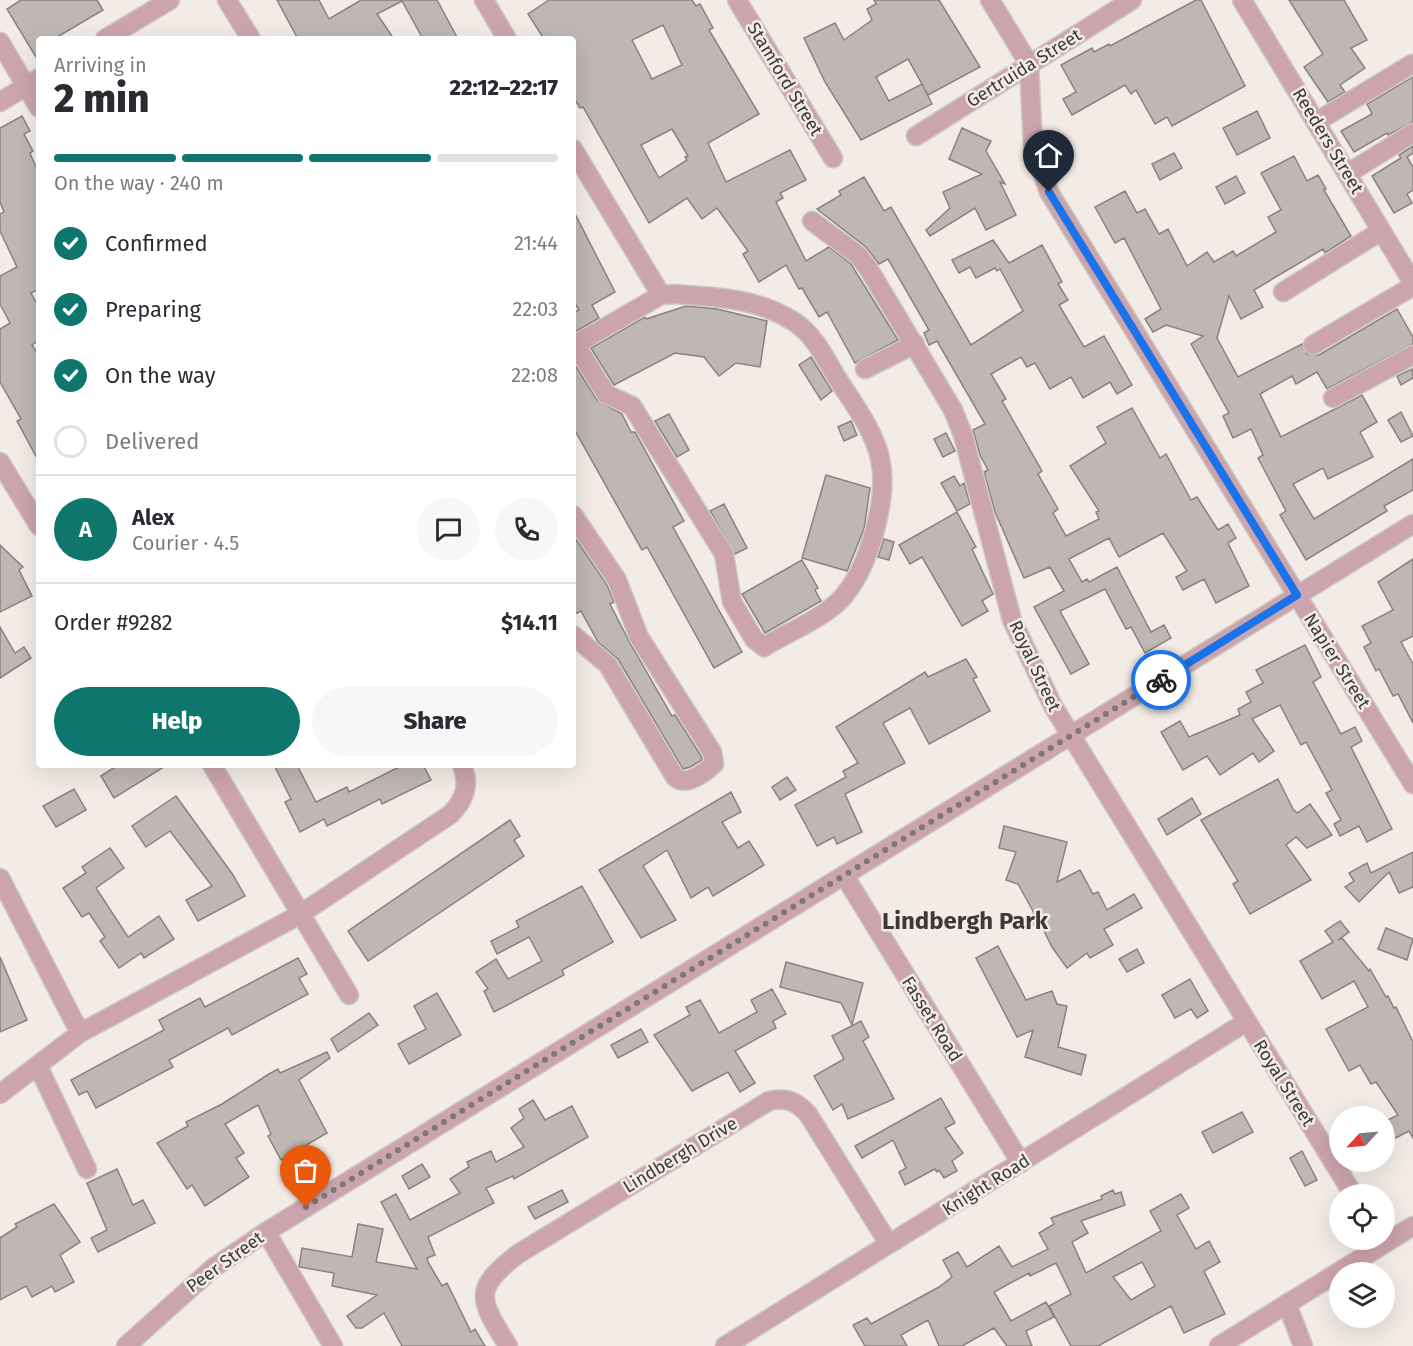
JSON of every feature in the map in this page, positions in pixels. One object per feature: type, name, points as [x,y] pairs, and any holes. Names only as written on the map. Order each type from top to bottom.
[{"type":"street","points":[[110,36],[170,0]]},
{"type":"street","points":[[227,0],[249,36]]},
{"type":"street","points":[[484,0],[505,36]]},
{"type":"street","name":"Stamford Street","points":[[737,0],[833,158]]},
{"type":"street","name":"Napier Street","points":[[990,0],[1029,64],[1033,147],[1049,192],[1413,784]]},
{"type":"street","name":"Gertruida Street","points":[[916,136],[1132,0]]},
{"type":"street","name":"Reeders Street","points":[[1242,0],[1413,284]]},
{"type":"street","points":[[0,42],[33,82],[0,102]]},
{"type":"street","points":[[1316,122],[1412,64]]},
{"type":"street","points":[[1347,174],[1413,133]]},
{"type":"street","points":[[576,154],[661,295]]},
{"type":"street","name":"Royal Street","points":[[812,221],[859,256],[868,268],[953,410],[963,435],[1012,620],[1070,737],[1347,1184]]},
{"type":"street","points":[[1283,292],[1381,231]]},
{"type":"street","points":[[1313,345],[1413,284]]},
{"type":"street","points":[[661,295],[744,300],[772,309],[795,322],[809,333],[836,376],[868,429],[879,456],[883,476],[876,521],[869,548],[857,578],[834,605],[764,647],[754,639],[732,602],[724,554],[645,426],[629,402],[606,394],[577,347],[578,343],[661,295]]},
{"type":"street","points":[[865,369],[915,344]]},
{"type":"street","points":[[1333,398],[1413,355]]},
{"type":"street","points":[[0,462],[36,521]]},
{"type":"street","points":[[576,519],[617,580],[639,637],[712,752],[714,764],[688,781],[679,781],[671,773],[608,665],[576,638]]},
{"type":"street","name":"Peer Street","points":[[126,1346],[213,1268],[266,1232],[1413,524]]},
{"type":"street","points":[[214,768],[348,994]]},
{"type":"street","points":[[0,1094],[80,1033],[299,915],[451,814],[459,805],[467,786],[463,768]]},
{"type":"street","name":"Fasset Road","points":[[844,875],[1021,1163]]},
{"type":"street","points":[[0,878],[80,1033]]},
{"type":"street","name":"Knight Road","points":[[725,1346],[1246,1022]]},
{"type":"street","points":[[38,1066],[87,1169]]},
{"type":"street","name":"Lindbergh Drive","points":[[508,1346],[488,1313],[484,1297],[486,1283],[495,1271],[518,1254],[769,1101],[789,1100],[799,1104],[808,1114],[889,1245]]},
{"type":"street","points":[[1395,1235],[1413,1226]]},
{"type":"street","points":[[266,1232],[333,1346]]},
{"type":"street","points":[[1219,1346],[1370,1250]]},
{"type":"street","points":[[1287,1304],[1303,1346]]},
{"type":"building","points":[[21,0],[97,0],[103,10],[59,36],[36,36],[36,57],[7,9]]},
{"type":"building","points":[[277,0],[319,0],[329,19],[361,0],[437,0],[456,36],[421,36],[402,1],[377,14],[392,36],[296,36]]},
{"type":"building","points":[[549,0],[692,0],[696,6],[700,4],[713,28],[709,30],[759,114],[708,143],[726,182],[790,150],[806,180],[780,193],[783,198],[776,202],[806,261],[829,247],[851,264],[898,340],[855,363],[827,312],[819,317],[802,288],[799,289],[786,265],[759,282],[743,254],[748,251],[717,208],[702,219],[687,198],[649,223],[583,107],[580,108],[576,101],[576,36],[542,36],[528,14]],"holes":[[[663,25],[682,65],[652,79],[632,40]],[[672,129],[688,156],[685,157],[687,160],[659,178],[641,145]]]},
{"type":"building","points":[[874,0],[939,0],[980,67],[928,95],[923,86],[932,104],[861,140],[825,82],[804,38],[835,23],[844,40],[872,20],[867,9],[876,4]],"holes":[[[908,59],[922,84],[889,101],[876,77]]]},
{"type":"building","points":[[1196,0],[1201,0],[1245,86],[1172,126],[1167,117],[1155,124],[1136,90],[1131,94],[1125,85],[1072,115],[1063,99],[1076,92],[1061,65],[1092,48],[1094,52],[1109,44],[1110,46]]},
{"type":"building","points":[[1289,0],[1344,0],[1367,40],[1351,48],[1365,68],[1340,85],[1345,92],[1328,102],[1304,67],[1323,54]]},
{"type":"building","points":[[1413,77],[1413,122],[1388,135],[1387,133],[1354,152],[1341,131],[1372,114],[1367,104]]},
{"type":"building","points":[[1257,111],[1270,138],[1237,155],[1223,128]]},
{"type":"building","points":[[22,116],[30,131],[24,134],[33,151],[30,153],[36,167],[36,290],[31,293],[36,302],[36,342],[32,345],[36,351],[36,456],[17,421],[21,419],[0,382],[0,329],[10,323],[0,304],[0,276],[17,267],[0,231],[0,214],[4,212],[0,202],[0,128]]},
{"type":"building","points":[[962,128],[991,141],[986,151],[1005,184],[1000,182],[1016,215],[986,230],[975,208],[930,236],[926,230],[950,208],[943,192],[982,174],[949,159]]},
{"type":"building","points":[[1413,146],[1413,153],[1407,157],[1413,167],[1413,190],[1407,194],[1412,203],[1394,213],[1372,176],[1401,158],[1399,155]]},
{"type":"building","points":[[1174,153],[1182,168],[1160,180],[1152,164]]},
{"type":"building","points":[[1294,156],[1307,181],[1318,175],[1326,189],[1324,190],[1351,236],[1325,253],[1323,249],[1254,290],[1263,307],[1241,319],[1229,296],[1217,338],[1238,377],[1302,344],[1307,354],[1319,355],[1397,309],[1413,337],[1413,344],[1327,389],[1317,372],[1296,384],[1292,376],[1260,394],[1281,437],[1362,395],[1377,422],[1360,432],[1373,457],[1328,479],[1323,468],[1293,484],[1314,519],[1413,459],[1413,490],[1384,506],[1387,511],[1306,560],[1280,515],[1286,511],[1258,458],[1263,455],[1251,429],[1233,438],[1223,416],[1229,413],[1191,344],[1203,336],[1166,325],[1153,332],[1145,319],[1161,309],[1124,238],[1115,243],[1095,207],[1125,191],[1137,213],[1145,209],[1159,234],[1168,229],[1187,266],[1207,252],[1214,262],[1233,251],[1236,256],[1276,232],[1268,217],[1281,210],[1261,173]]},
{"type":"building","points":[[1236,176],[1245,193],[1225,204],[1216,187]]},
{"type":"building","points":[[864,177],[884,211],[891,207],[971,345],[1023,311],[1000,269],[997,271],[995,268],[976,278],[970,267],[959,273],[952,260],[993,240],[1009,263],[1042,245],[1062,282],[1058,284],[1068,300],[1059,305],[1084,347],[1104,336],[1132,385],[1117,394],[1110,382],[1083,398],[1071,377],[1050,389],[1035,363],[1027,367],[1021,357],[991,374],[1006,399],[1002,401],[1042,471],[1038,474],[1058,509],[1053,513],[1066,536],[1099,519],[1096,512],[1099,511],[1070,466],[1106,443],[1097,427],[1132,408],[1160,458],[1166,454],[1191,500],[1197,497],[1218,530],[1228,524],[1236,538],[1228,543],[1249,586],[1216,603],[1204,579],[1183,590],[1176,577],[1187,571],[1163,533],[1119,557],[1109,538],[1069,559],[1082,582],[1087,579],[1089,582],[1117,567],[1151,632],[1164,625],[1171,638],[1145,653],[1131,627],[1126,629],[1105,589],[1060,611],[1089,664],[1071,674],[1034,607],[1064,591],[1050,567],[1024,578],[995,512],[984,472],[988,470],[980,455],[973,430],[985,424],[937,341],[929,345],[924,333],[929,330],[888,259],[879,264],[866,247],[817,209],[841,195],[839,191]]},
{"type":"building","points":[[576,216],[615,292],[592,305],[599,318],[576,331],[576,312],[579,310],[576,305]]},
{"type":"building","points":[[686,306],[717,309],[767,321],[760,367],[736,363],[719,376],[704,357],[675,353],[614,385],[591,348],[645,317],[646,319]]},
{"type":"building","points":[[811,357],[832,391],[821,400],[799,365]]},
{"type":"building","points":[[576,367],[597,400],[622,414],[631,432],[635,432],[684,521],[673,527],[742,652],[714,668],[647,547],[642,550],[576,432]]},
{"type":"building","points":[[1412,369],[1413,378],[1401,385],[1397,376]]},
{"type":"building","points":[[1401,412],[1413,436],[1401,442],[1388,420]]},
{"type":"building","points":[[669,414],[689,450],[677,457],[655,421]]},
{"type":"building","points":[[851,421],[857,435],[844,441],[838,427]]},
{"type":"building","points":[[946,433],[955,451],[943,457],[934,439]]},
{"type":"building","points":[[826,475],[870,488],[864,529],[847,571],[802,558]]},
{"type":"building","points":[[954,476],[960,486],[964,483],[970,504],[957,511],[941,483]]},
{"type":"building","points":[[724,504],[747,548],[735,554],[710,511]]},
{"type":"building","points":[[957,512],[976,547],[972,549],[993,594],[982,601],[988,611],[962,626],[922,557],[910,564],[899,545]]},
{"type":"building","points":[[576,539],[607,585],[614,602],[610,604],[630,643],[672,716],[675,715],[702,760],[683,769],[618,659],[598,642],[581,611],[576,614]]},
{"type":"building","points":[[884,539],[894,542],[889,560],[878,557]]},
{"type":"building","points":[[0,545],[23,567],[19,570],[32,596],[0,612]]},
{"type":"building","points":[[1413,559],[1413,636],[1401,642],[1413,664],[1413,723],[1398,694],[1393,696],[1379,669],[1376,671],[1364,647],[1371,643],[1362,626],[1393,610],[1378,582]]},
{"type":"building","points":[[802,560],[818,588],[815,590],[821,601],[765,633],[742,594]]},
{"type":"building","points":[[0,627],[15,653],[24,647],[31,658],[0,678]]},
{"type":"building","points":[[1305,645],[1321,677],[1313,682],[1341,734],[1355,727],[1362,741],[1351,747],[1392,829],[1367,842],[1359,826],[1340,836],[1334,824],[1341,820],[1326,793],[1332,790],[1306,742],[1301,745],[1280,705],[1252,719],[1274,751],[1259,762],[1253,753],[1220,775],[1207,756],[1183,770],[1161,732],[1180,721],[1189,737],[1240,715],[1238,709],[1251,702],[1246,692],[1263,683],[1256,670]]},
{"type":"building","points":[[966,659],[977,677],[973,679],[990,711],[929,744],[910,708],[883,723],[905,763],[845,794],[862,832],[837,844],[834,837],[817,846],[795,805],[846,777],[843,771],[858,763],[836,727],[925,672],[928,677]]},
{"type":"building","points":[[113,768],[162,768],[114,798],[101,776]]},
{"type":"building","points":[[276,768],[299,768],[316,802],[347,787],[349,792],[397,768],[425,768],[431,780],[382,804],[380,799],[327,826],[324,819],[300,832],[285,802],[291,799]]},
{"type":"building","points":[[787,777],[796,790],[780,800],[772,787]]},
{"type":"building","points":[[1278,779],[1293,809],[1297,813],[1310,804],[1332,835],[1307,848],[1296,837],[1286,845],[1311,880],[1250,914],[1233,884],[1238,881],[1201,820]]},
{"type":"building","points":[[74,789],[86,810],[56,827],[43,806]]},
{"type":"building","points":[[731,792],[741,812],[722,822],[738,848],[749,841],[764,865],[713,896],[708,887],[691,898],[667,850],[643,866],[676,920],[641,938],[599,870]]},
{"type":"building","points":[[176,796],[233,875],[245,896],[198,921],[186,900],[212,886],[170,831],[146,847],[132,826]]},
{"type":"building","points":[[1192,798],[1201,814],[1167,835],[1158,819]]},
{"type":"building","points":[[510,820],[520,836],[514,840],[524,856],[368,961],[348,931]]},
{"type":"building","points":[[1004,826],[1067,842],[1057,882],[1080,870],[1093,894],[1098,892],[1107,910],[1134,894],[1142,908],[1104,929],[1113,945],[1090,958],[1087,953],[1067,968],[1052,947],[1041,925],[1036,927],[1028,917],[1034,913],[1018,884],[1006,880],[1016,852],[999,848]]},
{"type":"building","points":[[110,848],[124,868],[96,888],[128,937],[159,916],[174,939],[144,958],[141,953],[119,968],[100,941],[105,937],[89,913],[82,917],[63,888],[86,873],[82,867]]},
{"type":"building","points":[[1413,852],[1413,887],[1399,893],[1389,872],[1359,902],[1345,887],[1354,881],[1349,873],[1367,863],[1371,873]]},
{"type":"building","points":[[582,886],[613,942],[562,970],[564,975],[494,1012],[484,991],[488,989],[476,972],[496,959],[508,979],[542,961],[529,937],[497,954],[491,941],[519,927],[516,921]]},
{"type":"building","points":[[1340,921],[1349,932],[1338,940],[1342,938],[1369,971],[1370,969],[1386,997],[1388,996],[1394,1008],[1396,1007],[1413,1042],[1413,1138],[1409,1131],[1395,1138],[1395,1116],[1398,1115],[1395,1106],[1392,1106],[1376,1082],[1371,1084],[1360,1065],[1349,1071],[1326,1029],[1368,1007],[1354,981],[1322,999],[1300,961],[1333,942],[1325,931]]},
{"type":"building","points":[[1386,928],[1413,939],[1407,960],[1378,949]]},
{"type":"building","points":[[998,946],[1026,1000],[1052,991],[1057,1004],[1067,1006],[1058,1047],[1086,1055],[1081,1075],[1025,1057],[1033,1030],[1017,1037],[976,958]]},
{"type":"building","points":[[1137,949],[1144,963],[1127,972],[1119,959]]},
{"type":"building","points":[[0,957],[27,1020],[0,1032]]},
{"type":"building","points":[[298,958],[307,974],[299,978],[308,994],[232,1035],[228,1028],[169,1060],[173,1067],[96,1108],[87,1091],[79,1095],[71,1080],[164,1030],[159,1020],[200,998],[205,1007]]},
{"type":"building","points":[[786,962],[863,983],[852,1025],[841,1003],[780,987]]},
{"type":"building","points":[[1190,979],[1208,1011],[1197,1018],[1191,1009],[1175,1018],[1162,995]]},
{"type":"building","points":[[772,989],[786,1014],[773,1021],[776,1028],[735,1051],[755,1083],[740,1092],[728,1072],[692,1091],[654,1035],[690,1015],[686,1007],[700,1000],[719,1033],[757,1012],[751,1000]]},
{"type":"building","points":[[437,993],[461,1035],[409,1064],[398,1044],[426,1029],[414,1006]]},
{"type":"building","points":[[369,1013],[378,1025],[338,1052],[331,1039]]},
{"type":"building","points":[[861,1021],[869,1037],[863,1041],[894,1099],[848,1119],[842,1104],[833,1110],[814,1076],[844,1059],[832,1036]]},
{"type":"building","points":[[641,1029],[648,1042],[618,1058],[611,1045]]},
{"type":"building","points":[[327,1052],[330,1058],[299,1080],[327,1133],[281,1160],[268,1136],[271,1134],[258,1105],[225,1124],[244,1153],[236,1158],[249,1177],[205,1206],[192,1185],[187,1189],[157,1143],[188,1126],[186,1122],[222,1104],[278,1069],[280,1073]]},
{"type":"building","points":[[941,1098],[955,1123],[945,1128],[963,1153],[952,1161],[957,1171],[944,1178],[939,1170],[937,1172],[935,1169],[905,1185],[899,1172],[906,1168],[893,1140],[862,1158],[855,1146]]},
{"type":"building","points":[[533,1100],[545,1120],[572,1106],[588,1137],[514,1179],[513,1176],[486,1188],[494,1203],[428,1237],[435,1255],[427,1258],[428,1262],[442,1286],[447,1283],[471,1332],[475,1329],[485,1346],[402,1346],[384,1313],[362,1328],[356,1328],[347,1316],[377,1295],[332,1286],[334,1273],[299,1267],[302,1248],[352,1257],[358,1224],[383,1229],[376,1262],[417,1269],[381,1202],[396,1194],[410,1220],[460,1193],[450,1179],[469,1167],[467,1162],[491,1151],[496,1162],[524,1147],[511,1128],[524,1118],[519,1109]]},
{"type":"building","points":[[1242,1112],[1253,1132],[1213,1153],[1202,1132]]},
{"type":"building","points":[[1302,1151],[1317,1180],[1305,1186],[1290,1158]]},
{"type":"building","points":[[422,1164],[430,1177],[409,1189],[402,1176]]},
{"type":"building","points":[[117,1169],[133,1205],[143,1200],[155,1223],[98,1252],[91,1238],[107,1230],[87,1183]]},
{"type":"building","points":[[562,1190],[568,1202],[535,1219],[528,1207]]},
{"type":"building","points":[[1113,1190],[1115,1194],[1121,1192],[1125,1205],[1081,1221],[1088,1233],[1072,1242],[1086,1273],[1161,1231],[1150,1211],[1181,1194],[1189,1208],[1177,1215],[1196,1249],[1209,1241],[1220,1262],[1204,1271],[1225,1314],[1184,1333],[1171,1306],[1098,1346],[1071,1346],[1049,1306],[1071,1294],[1056,1263],[1030,1276],[1029,1273],[994,1292],[1011,1321],[1046,1302],[1054,1317],[1026,1331],[1032,1346],[1007,1346],[994,1328],[962,1346],[939,1346],[928,1320],[901,1335],[907,1346],[865,1346],[853,1325],[867,1318],[871,1324],[939,1287],[952,1277],[943,1260],[958,1252],[967,1267],[999,1246],[1012,1267],[1048,1249],[1039,1233],[1054,1224],[1051,1218],[1102,1199],[1101,1196]],"holes":[[[1142,1262],[1155,1286],[1131,1300],[1113,1277]]]},
{"type":"building","points":[[54,1204],[80,1242],[60,1255],[74,1282],[55,1292],[52,1286],[32,1297],[26,1286],[0,1300],[0,1238],[17,1227],[15,1224]]},
{"type":"way so far","points":[[306,1207],[1161,680]]},
{"type":"district","name":"Lindbergh Park","points":[[965,921]]},
{"type":"route","points":[[1049,192],[1297,595],[1161,680]]}]
